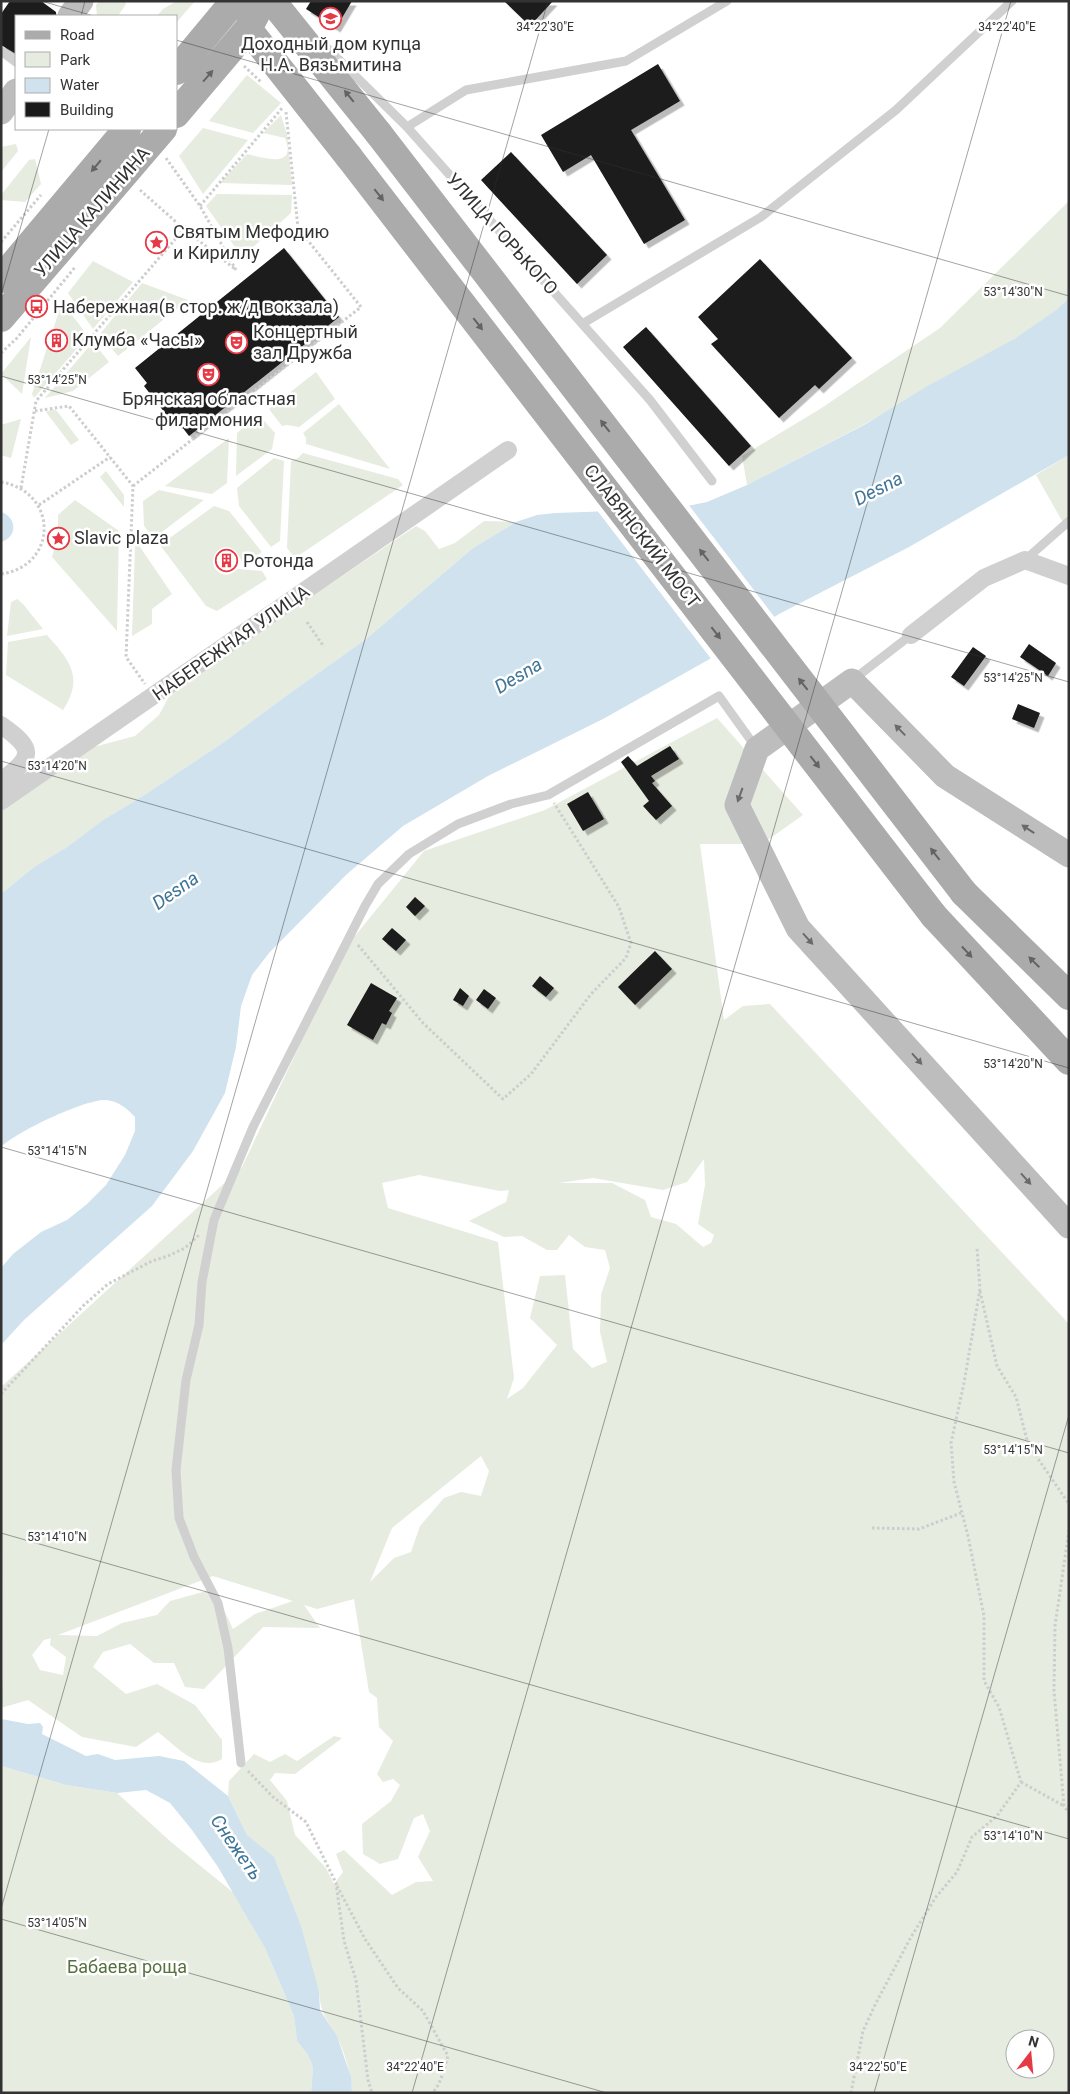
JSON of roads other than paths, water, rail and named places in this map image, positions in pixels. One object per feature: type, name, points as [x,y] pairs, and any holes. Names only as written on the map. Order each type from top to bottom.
[{"type":"main road","points":[[178,69],[226,11],[237,1]]},
{"type":"main road","points":[[178,112],[248,29],[257,12],[259,1]]},
{"type":"main road","name":"СЛАВЯНСКИЙ МОСТ","points":[[272,1],[379,134],[964,893],[1069,996]]},
{"type":"main road","name":"СЛАВЯНСКИЙ МОСТ","points":[[248,29],[349,157],[934,916],[1069,1061]]},
{"type":"main road","name":"УЛИЦА КАЛИНИНА","points":[[1,279],[127,130]]},
{"type":"main road","name":"УЛИЦА КАЛИНИНА","points":[[1,318],[162,130]]},
{"type":"street","points":[[71,15],[81,1]]},
{"type":"street","points":[[1,112],[15,92]]},
{"type":"street","name":"НАБЕРЕЖНАЯ УЛИЦА","points":[[1,801],[508,450]]},
{"type":"street","points":[[911,635],[984,578],[1025,560],[1069,576]]},
{"type":"street","points":[[1069,855],[945,776],[852,681],[757,749],[737,805],[798,928],[1069,1226]]},
{"type":"street","points":[[1,725],[17,736],[25,747],[26,757],[21,766],[1,781]]},
{"type":"lane","name":"УЛИЦА ГОРЬКОГО","points":[[276,1],[407,127],[650,400],[712,481]]},
{"type":"lane","points":[[407,127],[466,90],[626,61],[727,1]]},
{"type":"lane","points":[[582,324],[760,217],[896,110],[1012,1]]},
{"type":"lane","points":[[1,51],[15,61]]},
{"type":"lane","points":[[1025,560],[1069,521]]},
{"type":"lane","points":[[852,681],[911,635]]},
{"type":"lane","points":[[241,1764],[228,1648],[218,1603],[194,1557],[178,1518],[176,1470],[186,1380],[199,1325],[202,1282],[214,1220],[253,1127],[350,934],[378,884],[409,854],[458,824],[511,804],[548,795],[718,696],[757,749]]},
{"type":"water","name":"Desna","points":[[1069,298],[1069,455],[909,547],[779,614],[708,660],[603,719],[488,776],[403,826],[346,875],[269,953],[252,975],[241,1006],[236,1047],[225,1093],[193,1151],[152,1206],[24,1320],[1,1345],[1,1268],[13,1254],[41,1232],[67,1220],[106,1185],[125,1155],[135,1131],[135,1117],[126,1108],[115,1102],[106,1100],[96,1101],[68,1110],[35,1125],[1,1147],[1,894],[34,867],[224,742],[366,639],[473,548],[516,522],[537,515],[555,513],[673,509],[707,502],[747,485],[864,425],[926,387],[1014,339],[1056,310]]},
{"type":"water","points":[[1,512],[13,522],[13,532],[7,539],[1,542]]},
{"type":"water","name":"Снежеть","points":[[1,1719],[28,1724],[40,1723],[43,1727],[42,1734],[86,1756],[98,1754],[115,1760],[159,1756],[184,1761],[228,1796],[247,1835],[274,1857],[301,1926],[319,1991],[320,2010],[337,2036],[351,2077],[352,2093],[311,2093],[313,2067],[308,2055],[297,2041],[294,2016],[265,1948],[218,1867],[170,1803],[146,1790],[117,1793],[66,1785],[1,1766]]},
{"type":"place","name":"Доходный дом купца Н.А. Вязьмитина","points":[[331,19]]},
{"type":"place","name":"Святым Мефодию и Кириллу","points":[[157,242]]},
{"type":"place","name":"Набережная(в стор. ж/д вокзала)","points":[[37,307]]},
{"type":"place","name":"Клумба «Часы»","points":[[56,340]]},
{"type":"place","name":"Концертный зал Дружба","points":[[237,342]]},
{"type":"place","name":"Брянская областная филармония","points":[[209,374]]},
{"type":"place","name":"Slavic plaza","points":[[58,538]]},
{"type":"place","name":"Ротонда","points":[[227,561]]},
{"type":"park label","name":"Бабаева роща","points":[[127,1967]]}]
